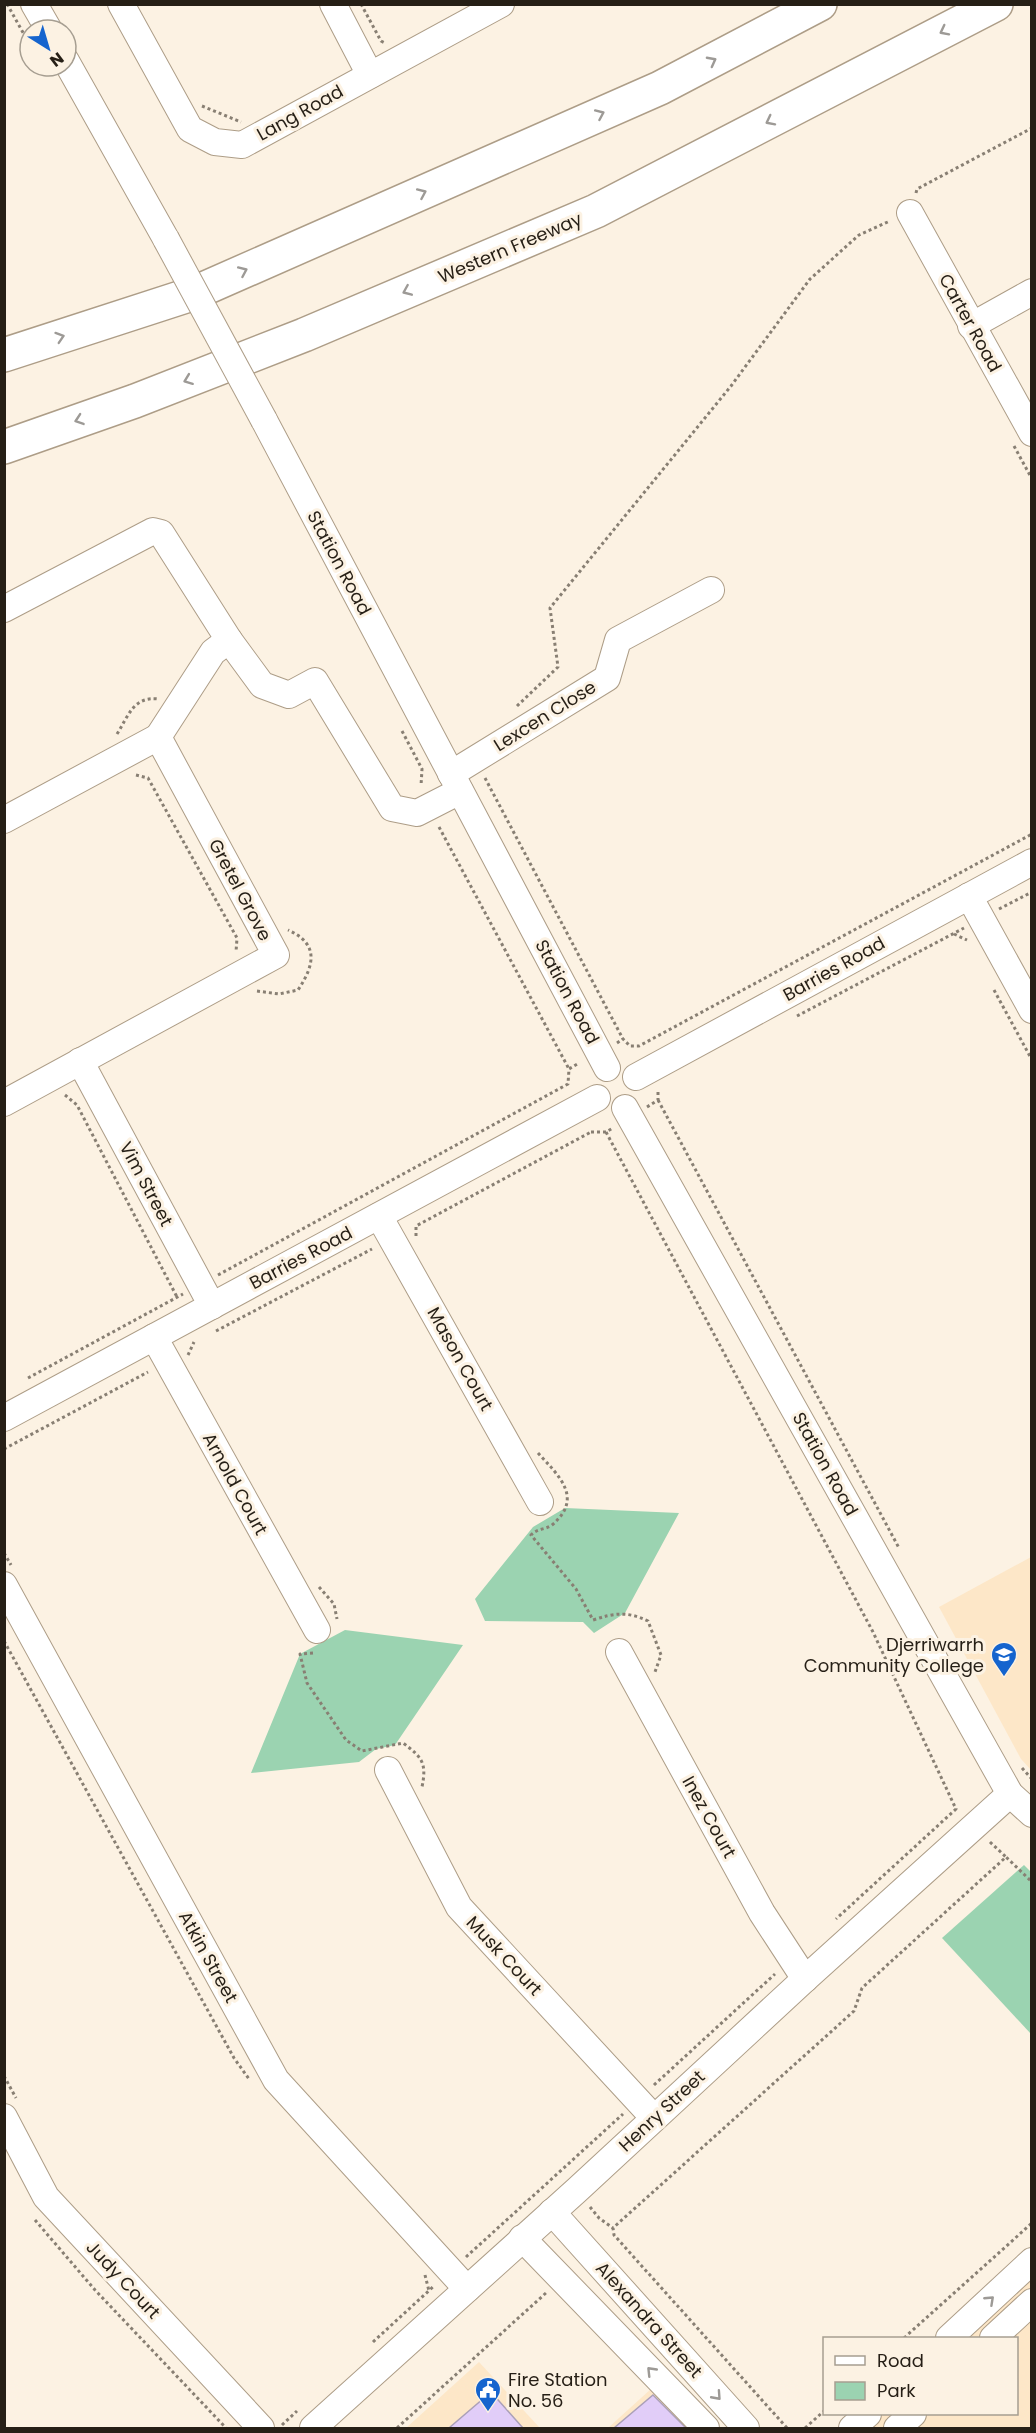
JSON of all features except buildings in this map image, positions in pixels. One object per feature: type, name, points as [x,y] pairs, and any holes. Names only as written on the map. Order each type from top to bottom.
[{"type":"highway","points":[[4,355],[192,294],[660,88],[820,4]]},
{"type":"highway","name":"Western Freeway","points":[[4,447],[135,401],[304,335],[596,211],[996,4]]},
{"type":"street","points":[[34,4],[42,18]]},
{"type":"street","name":"Lang Road","points":[[121,4],[190,129],[215,142],[242,145],[366,68],[501,4]]},
{"type":"street","points":[[333,4],[366,68]]},
{"type":"street","name":"Station Road","points":[[76,78],[166,238],[264,420],[603,1060]]},
{"type":"street","name":"Carter Road","points":[[910,213],[1032,433]]},
{"type":"street","points":[[971,326],[1032,292]]},
{"type":"street","points":[[4,609],[153,531],[161,533],[229,640],[262,685],[290,695],[315,681],[392,808],[417,813],[428,807]]},
{"type":"street","name":"Lexcen Close","points":[[428,807],[456,783],[608,678],[618,640],[711,590]]},
{"type":"street","points":[[4,820],[158,737],[213,652],[229,640]]},
{"type":"street","name":"Gretel Grove","points":[[4,1103],[276,955],[158,737]]},
{"type":"street","name":"Barries Road","points":[[636,1077],[1032,862]]},
{"type":"street","points":[[969,896],[1032,1010]]},
{"type":"street","points":[[603,1060],[624,1067],[636,1077],[638,1092],[626,1108],[611,1109],[597,1098],[595,1082],[603,1060]]},
{"type":"street","name":"Vim Street","points":[[80,1061],[206,1295]]},
{"type":"street","name":"Barries Road","points":[[4,1418],[154,1337],[206,1295],[379,1216],[597,1098]]},
{"type":"street","name":"Station Road","points":[[626,1108],[1010,1794],[1032,1816]]},
{"type":"street","name":"Mason Court","points":[[379,1216],[404,1238],[540,1502]]},
{"type":"street","name":"Arnold Court","points":[[154,1337],[177,1360],[323,1636]]},
{"type":"street","name":"Atkin Street","points":[[10,1580],[276,2080],[467,2289]]},
{"type":"street","name":"Inez Court","points":[[619,1652],[762,1913],[805,1978]]},
{"type":"street","name":"Musk Court","points":[[388,1770],[459,1906],[654,2118]]},
{"type":"street","name":"Henry Street","points":[[313,2428],[552,2212],[805,1978],[1010,1794]]},
{"type":"street","points":[[983,1817],[1009,1812],[1032,1816]]},
{"type":"street","name":"Judy Court","points":[[4,2117],[46,2197],[261,2428]]},
{"type":"street","name":"Alexandra Street","points":[[552,2212],[746,2428]]},
{"type":"street","name":"Alexandra Street","points":[[522,2238],[706,2428]]},
{"type":"street","points":[[949,2337],[1032,2261]]},
{"type":"street","points":[[994,2337],[1032,2302]]},
{"type":"street","points":[[852,2428],[867,2415]]},
{"type":"street","points":[[897,2428],[912,2415]]},
{"type":"path","points":[[7,4],[18,24]]},
{"type":"path","points":[[361,4],[381,41],[392,46],[366,68]]},
{"type":"path","points":[[199,105],[243,123]]},
{"type":"path","points":[[515,708],[558,667],[550,608],[731,386],[810,279],[859,235],[910,213],[917,189],[1032,128]]},
{"type":"path","points":[[114,738],[128,713],[143,700],[155,699],[167,703],[176,710]]},
{"type":"path","points":[[25,1380],[177,1297],[206,1295],[568,1084],[568,1069],[421,794],[422,769],[401,729]]},
{"type":"path","points":[[132,773],[148,778],[237,938],[235,958]]},
{"type":"path","points":[[568,1069],[603,1060],[623,1039],[630,1046],[639,1046],[1032,834]]},
{"type":"path","points":[[795,1018],[1032,892]]},
{"type":"path","points":[[250,991],[279,994],[298,990],[309,973],[312,959],[309,947],[300,936],[285,929]]},
{"type":"path","points":[[953,934],[966,937],[971,948]]},
{"type":"path","points":[[993,989],[1032,1060]]},
{"type":"path","points":[[658,1090],[668,1085]]},
{"type":"path","points":[[61,1093],[77,1105],[177,1297]]},
{"type":"path","points":[[658,1100],[902,1553]]},
{"type":"path","points":[[213,1332],[404,1238],[416,1227],[591,1132]]},
{"type":"path","points":[[404,1238],[416,1227]]},
{"type":"path","points":[[4,1449],[177,1360],[190,1349],[192,1343],[203,1337]]},
{"type":"path","points":[[177,1360],[190,1349]]},
{"type":"path","points":[[538,1453],[565,1485],[568,1500],[558,1519],[548,1527],[537,1529],[531,1535],[576,1589],[593,1620],[609,1615],[633,1613],[648,1621],[661,1655],[654,1675]]},
{"type":"path","points":[[4,1553],[10,1580]]},
{"type":"path","points":[[316,1583],[334,1604],[323,1636],[300,1654],[307,1683],[346,1740],[362,1751],[403,1743],[417,1753],[426,1770],[421,1791]]},
{"type":"path","points":[[1017,1762],[1032,1779]]},
{"type":"path","points":[[787,2428],[614,2235],[613,2228],[854,2011],[862,1988],[1006,1857],[1032,1882]]},
{"type":"path","points":[[649,2081],[656,2083]]},
{"type":"path","points":[[33,2216],[39,2226],[95,2290],[226,2428]]},
{"type":"path","points":[[905,2337],[1032,2223]]},
{"type":"path","points":[[461,2250],[469,2254]]},
{"type":"path","points":[[397,2428],[551,2288]]},
{"type":"path","points":[[805,2428],[823,2413]]},
{"type":"shaded area","name":"Djerriwarrh Community College","points":[[1031,1557],[1031,1770],[1021,1759],[939,1607]]},
{"type":"shaded area","points":[[1031,2276],[1031,2428],[867,2428],[882,2415],[1018,2415],[1018,2337],[965,2337]]},
{"type":"shaded area","points":[[479,2362],[540,2428],[406,2428]]},
{"type":"shaded area","points":[[651,2389],[688,2428],[608,2428]]},
{"type":"green space","points":[[565,1508],[679,1513],[625,1613],[594,1633],[583,1622],[485,1621],[475,1599],[533,1527]]},
{"type":"green space","points":[[345,1630],[463,1645],[395,1745],[376,1749],[359,1762],[251,1773],[300,1654]]},
{"type":"green space","points":[[1024,1865],[1032,1873],[1031,2034],[942,1938]]},
{"type":"place","name":"Djerriwarrh Community College","points":[[1004,1678]]},
{"type":"place","name":"Fire Station No. 56","points":[[488,2413]]}]
